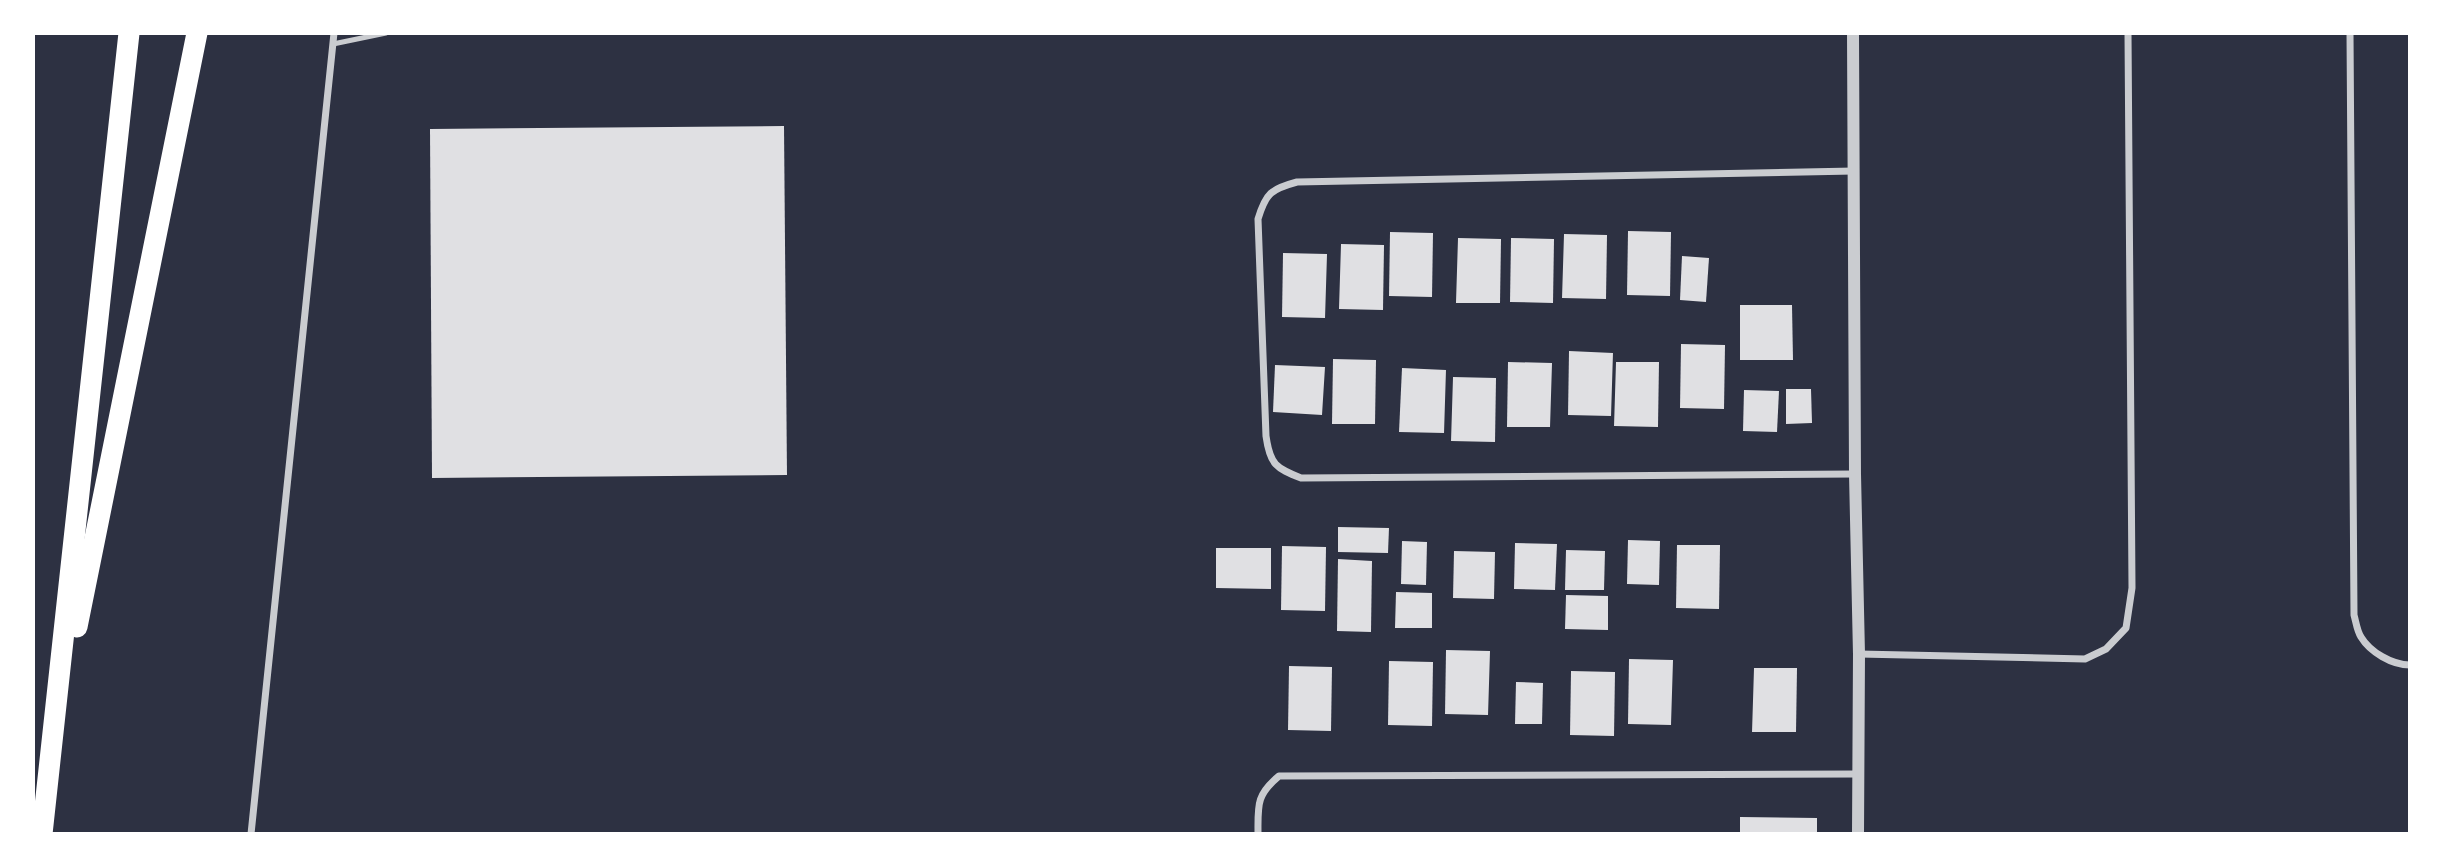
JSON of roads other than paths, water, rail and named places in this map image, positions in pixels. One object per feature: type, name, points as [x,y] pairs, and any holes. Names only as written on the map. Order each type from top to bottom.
[{"type":"highway","points":[[42,834],[130,33]]},
{"type":"highway","points":[[50,759],[197,33]]},
{"type":"street","points":[[251,834],[334,33]]},
{"type":"street","points":[[1853,33],[1855,474],[1859,654],[1858,834]]},
{"type":"street","points":[[1859,654],[2085,659],[2106,649],[2126,628],[2132,589],[2128,33]]},
{"type":"street","points":[[2350,33],[2354,615],[2361,636],[2376,654],[2410,665]]},
{"type":"street","points":[[1854,171],[1297,182],[1279,187],[1265,198],[1258,219],[1266,436],[1268,451],[1279,469],[1301,478],[1855,474]]},
{"type":"street","points":[[1258,834],[1258,809],[1263,789],[1279,776],[1858,774]]},
{"type":"lane","points":[[333,44],[386,33]]}]
